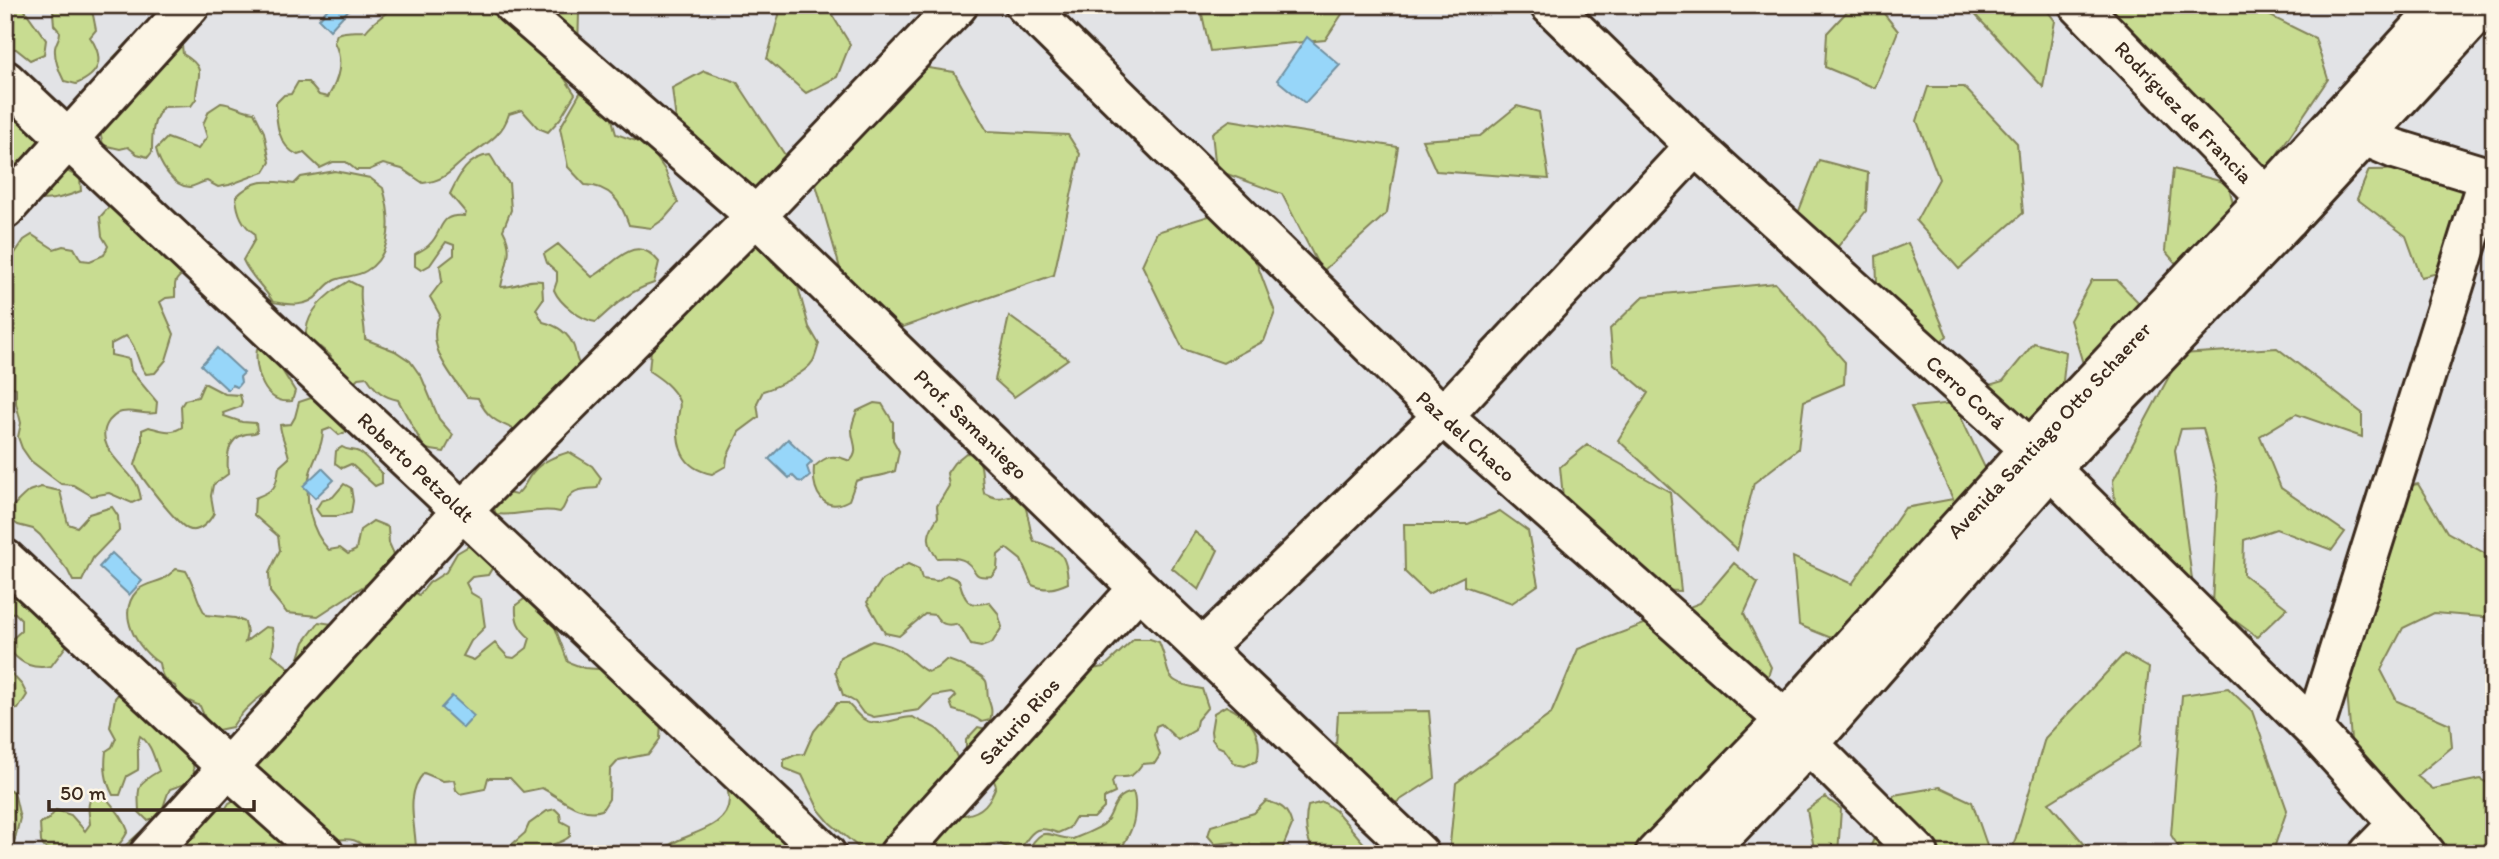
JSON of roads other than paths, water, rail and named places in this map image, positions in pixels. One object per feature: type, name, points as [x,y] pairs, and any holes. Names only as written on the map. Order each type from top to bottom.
[{"type":"street","points":[[5,209],[190,5]]},
{"type":"street","name":"Prof. Samaniego","points":[[513,5],[756,216],[1139,588],[1419,854]]},
{"type":"street","points":[[149,854],[463,510],[756,216],[958,5]]},
{"type":"street","name":"Paz del Chaco","points":[[1025,5],[1443,416],[1797,732],[1919,854]]},
{"type":"street","name":"Cerro Corá","points":[[1550,5],[1695,146],[2040,459],[2314,730],[2426,854]]},
{"type":"street","name":"Rodríguez de Francia","points":[[2079,5],[2278,208]]},
{"type":"street","name":"Avenida Santiago Otto Schaerer","points":[[2353,127],[2442,5]]},
{"type":"street","name":"Avenida Santiago Otto Schaerer","points":[[1705,854],[1797,732],[2040,459],[2353,127],[2485,5]]},
{"type":"street","name":"Roberto Petzoldt","points":[[5,80],[826,854]]},
{"type":"street","points":[[2314,730],[2491,178],[2395,149],[2353,127]]},
{"type":"street","points":[[1203,648],[1443,416],[1695,146]]},
{"type":"street","points":[[5,559],[324,854]]},
{"type":"street","name":"Saturio Rios","points":[[898,854],[1139,588]]},
{"type":"street","name":"Avenida Santiago Otto Schaerer","points":[[1655,854],[1797,732]]},
{"type":"street","points":[[2369,854],[2398,824]]},
{"type":"water","points":[[331,5],[353,5],[330,30],[319,19]]},
{"type":"water","points":[[1307,37],[1340,65],[1305,103],[1277,80]]},
{"type":"water","points":[[217,348],[244,373],[237,387],[232,385],[228,390],[201,365]]},
{"type":"water","points":[[788,439],[812,462],[807,467],[810,476],[803,482],[792,475],[789,478],[769,459]]},
{"type":"water","points":[[322,468],[334,480],[315,498],[303,486]]},
{"type":"water","points":[[112,553],[142,581],[129,595],[99,567]]},
{"type":"water","points":[[452,696],[474,716],[463,728],[441,708]]}]
